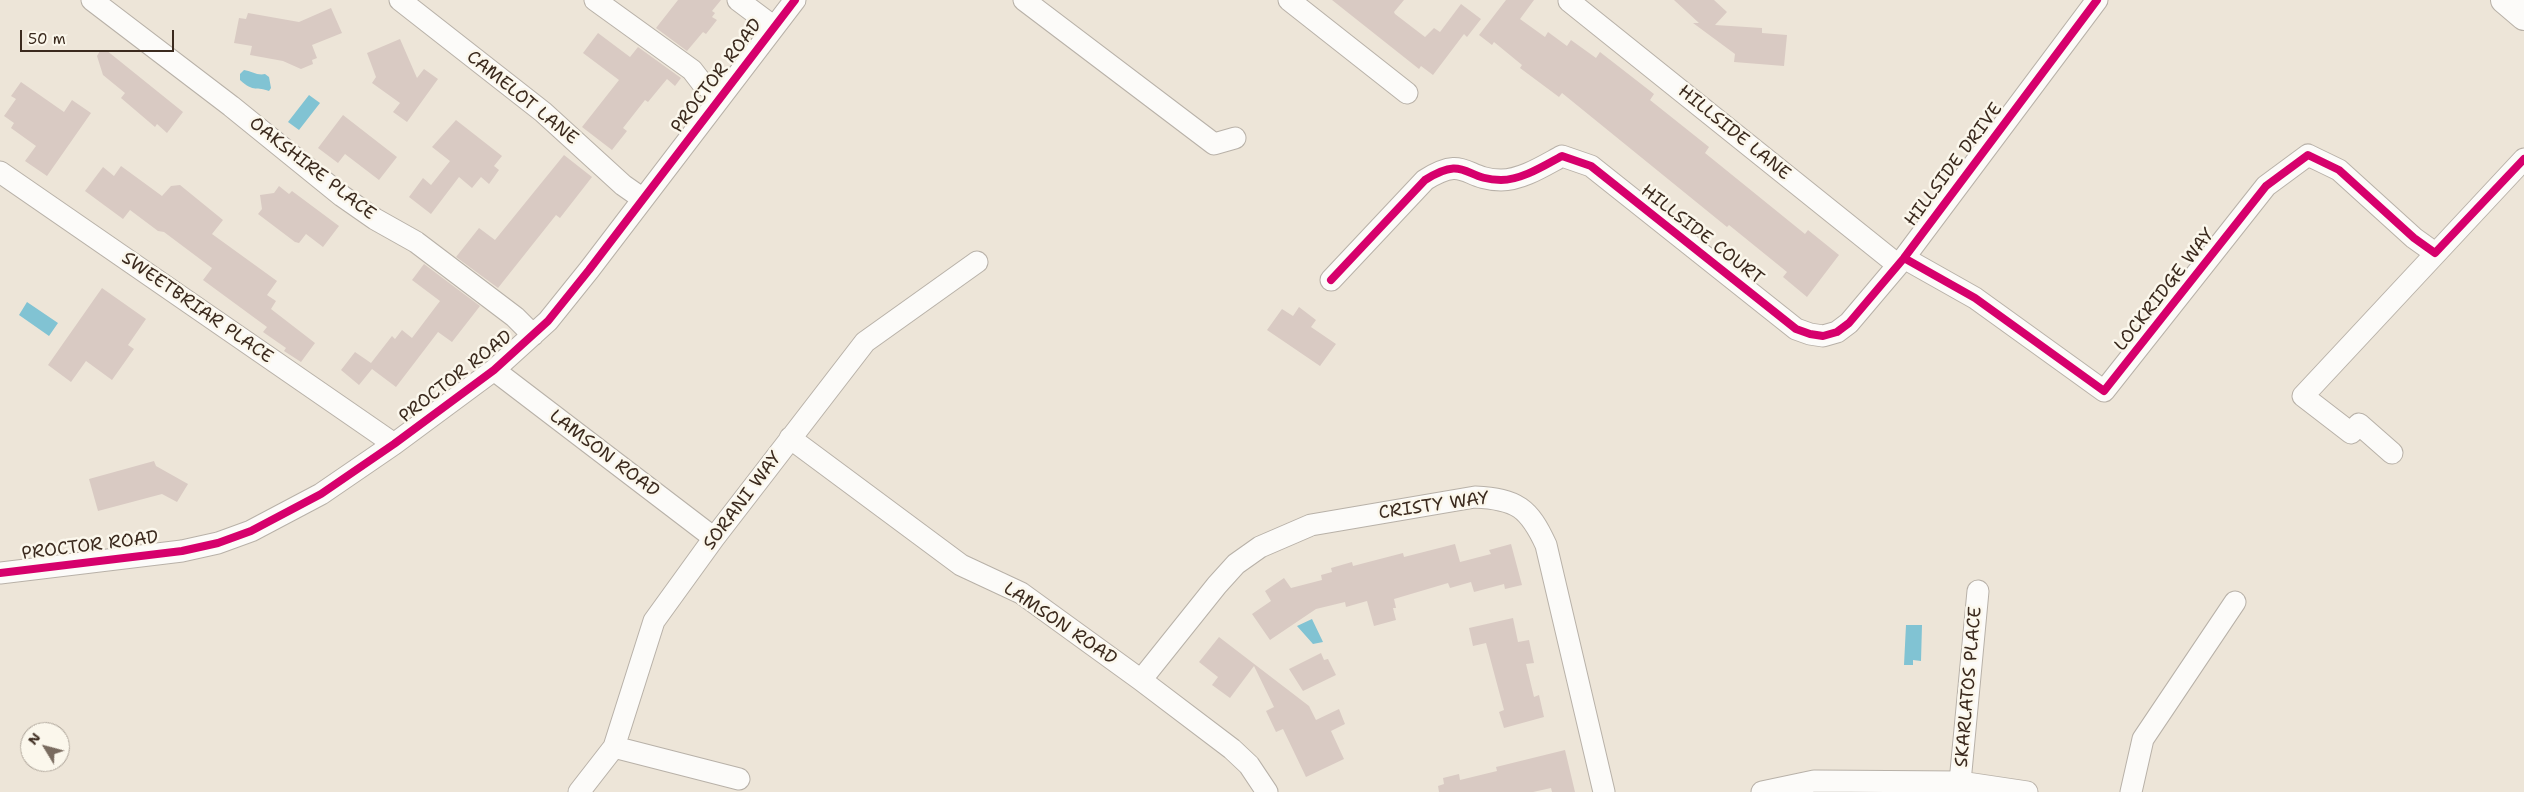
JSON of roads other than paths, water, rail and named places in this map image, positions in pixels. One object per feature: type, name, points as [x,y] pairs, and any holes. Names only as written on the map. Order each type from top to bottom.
[{"type":"main road","points":[[2504,0],[2524,16]]},
{"type":"street","name":"OAKSHIRE PLACE","points":[[92,0],[231,106],[342,196],[375,219],[416,242],[515,317],[533,335]]},
{"type":"street","name":"CAMELOT LANE","points":[[400,0],[543,112],[623,185],[643,200]]},
{"type":"street","points":[[595,0],[692,70],[702,83],[721,97]]},
{"type":"street","points":[[738,0],[774,27]]},
{"type":"street","name":"PROCTOR ROAD","points":[[0,573],[182,550],[218,543],[251,531],[321,494],[394,444],[494,370],[533,335],[561,305],[795,0]]},
{"type":"street","points":[[1024,0],[1214,144],[1235,138]]},
{"type":"street","points":[[1288,0],[1407,93]]},
{"type":"street","name":"HILLSIDE DRIVE","points":[[1823,336],[1837,332],[1849,323],[1901,261],[2097,0]]},
{"type":"street","name":"HILLSIDE LANE","points":[[1570,1],[1901,261]]},
{"type":"street","name":"HILLSIDE COURT","points":[[1332,280],[1425,180],[1443,169],[1460,168],[1482,176],[1502,180],[1532,172],[1562,156],[1591,166],[1796,329],[1823,336]]},
{"type":"street","name":"LOCKRIDGE WAY","points":[[1901,261],[1975,298],[2104,392],[2266,186],[2308,156],[2339,170],[2414,238],[2435,253]]},
{"type":"street","points":[[2392,453],[2359,424],[2351,433],[2303,396],[2524,159]]},
{"type":"street","name":"SWEETBRIAR PLACE","points":[[0,172],[394,444]]},
{"type":"street","name":"SORANI WAY","points":[[579,792],[614,747],[654,621],[714,538],[865,342],[977,262]]},
{"type":"street","name":"LAMSON ROAD","points":[[494,370],[714,538]]},
{"type":"street","name":"LAMSON ROAD","points":[[790,438],[961,565],[1021,593],[1141,680],[1232,749],[1250,765],[1267,792]]},
{"type":"street","name":"CRISTY WAY","points":[[1141,680],[1217,585],[1236,564],[1260,547],[1312,525],[1475,497],[1502,498],[1519,507],[1535,521],[1546,545],[1604,792]]},
{"type":"street","name":"SKARLATOS PLACE","points":[[1960,782],[1978,591]]},
{"type":"street","points":[[2131,792],[2142,739],[2235,602]]},
{"type":"street","points":[[614,747],[739,779]]},
{"type":"street","points":[[1762,792],[1814,781],[1960,782],[2027,792]]},
{"type":"water","points":[[244,70],[265,74],[269,77],[271,88],[269,91],[252,88],[240,80],[240,74]]},
{"type":"water","points":[[309,95],[320,103],[299,130],[288,122]]},
{"type":"water","points":[[27,302],[58,323],[49,336],[19,315]]},
{"type":"water","points":[[1312,619],[1323,642],[1313,644],[1297,626]]},
{"type":"water","points":[[1906,625],[1922,625],[1921,661],[1913,660],[1913,665],[1904,665]]}]
